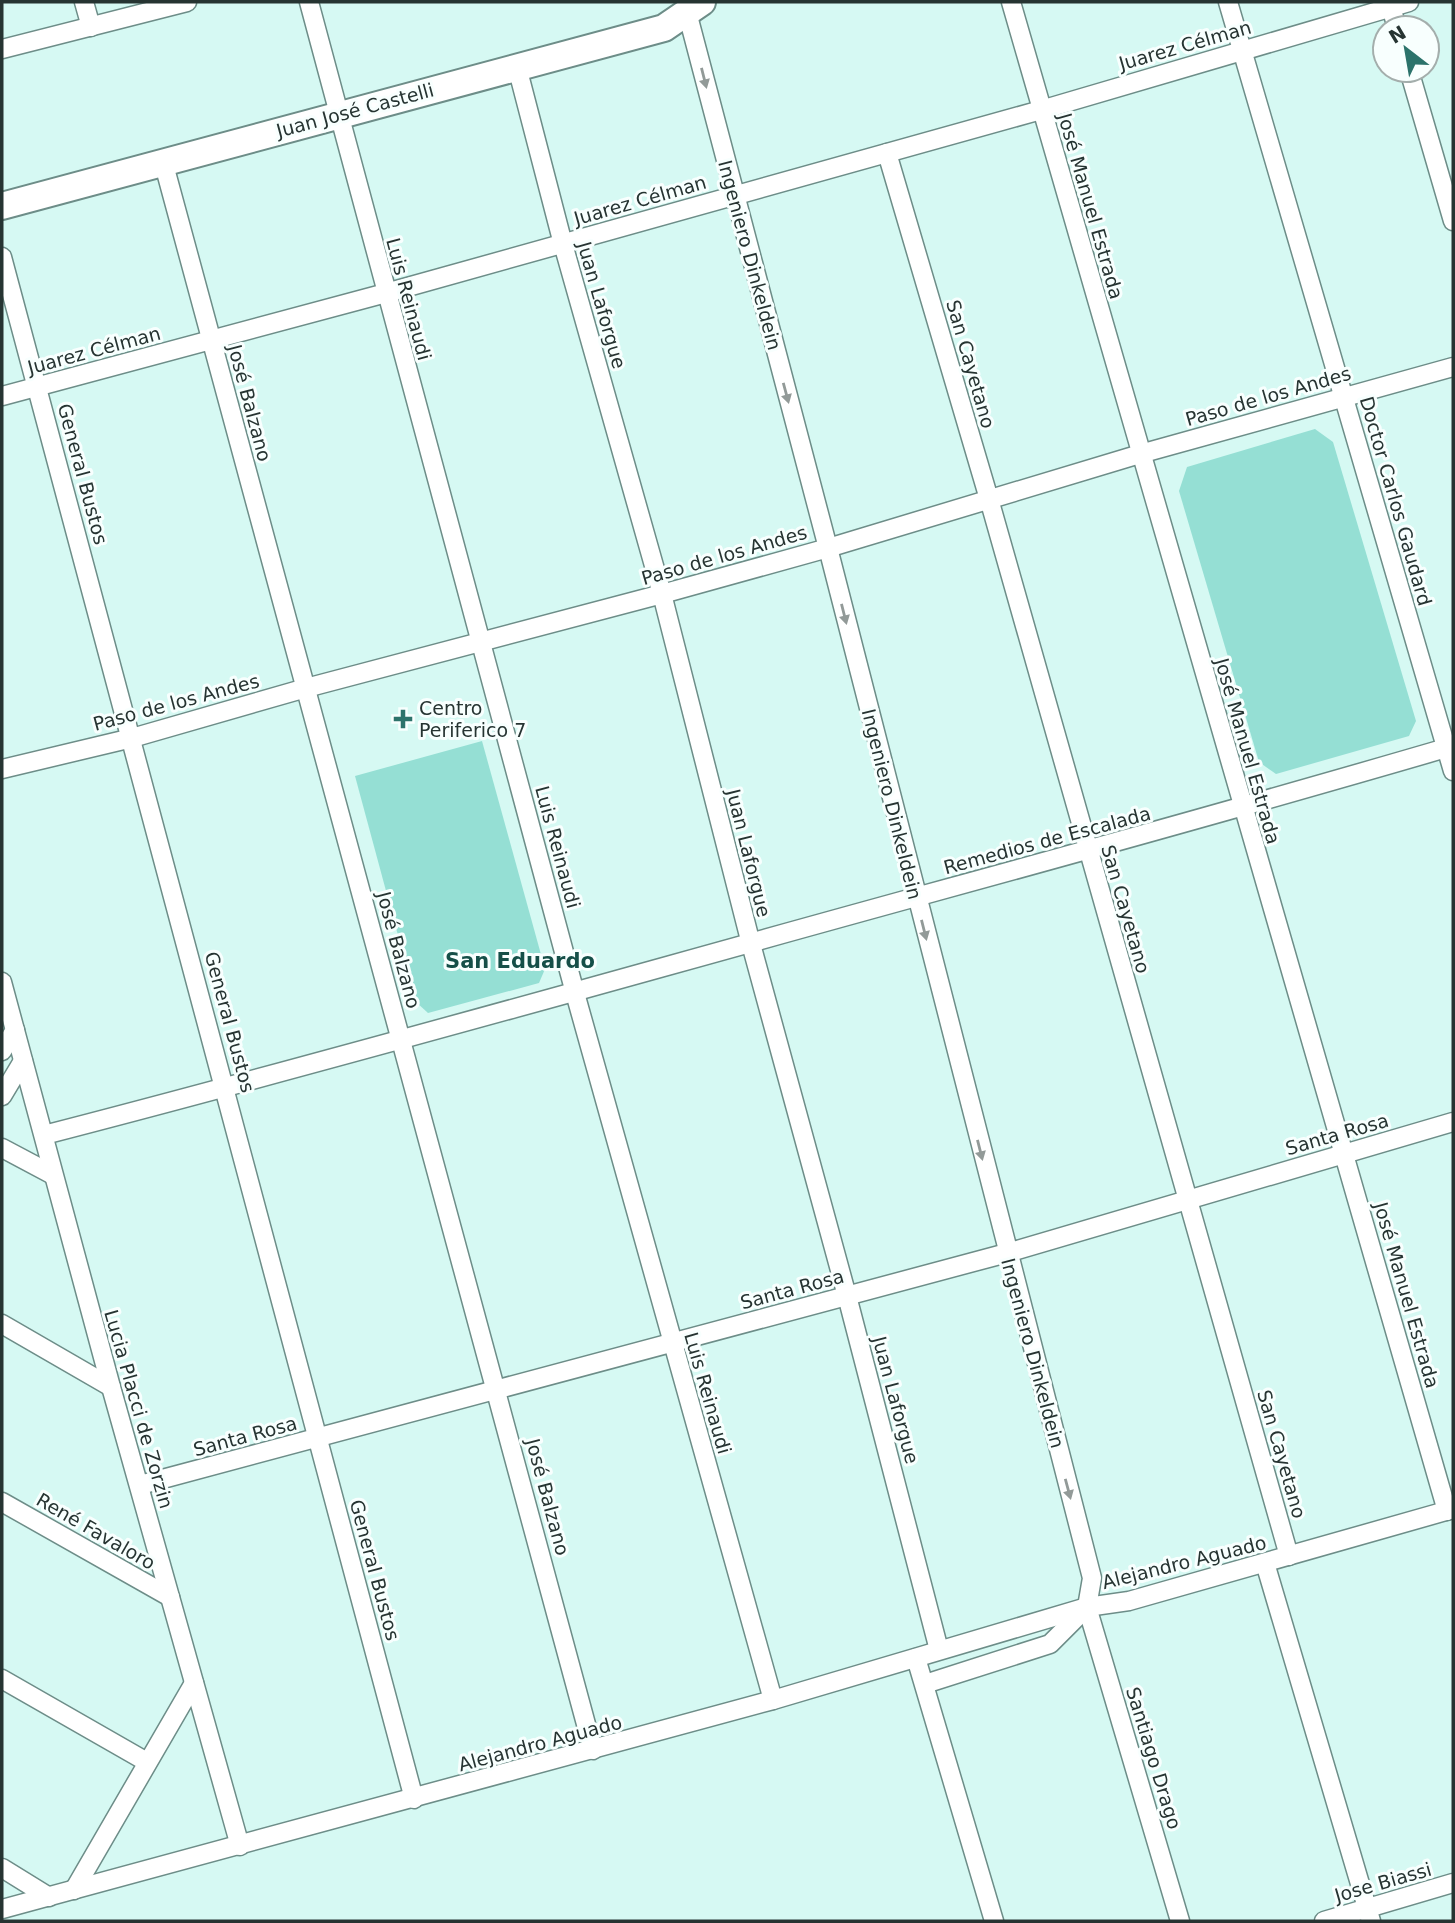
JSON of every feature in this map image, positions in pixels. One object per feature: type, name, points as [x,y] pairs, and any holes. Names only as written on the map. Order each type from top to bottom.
[{"type":"main road","name":"Juan José Castelli","points":[[2,206],[664,28],[691,5]]},
{"type":"street","points":[[84,2],[90,27]]},
{"type":"street","points":[[2,49],[187,2]]},
{"type":"street","name":"Luis Reinaudi","points":[[309,2],[575,993],[774,1700]]},
{"type":"street","name":"José Manuel Estrada","points":[[1011,2],[1242,807],[1450,1510]]},
{"type":"street","name":"Doctor Carlos Gaudard","points":[[1228,2],[1450,747],[1453,771]]},
{"type":"street","name":"Juarez Célman","points":[[2,396],[563,244],[1041,110],[1409,2]]},
{"type":"street","name":"Ingeniero Dinkeldein","points":[[691,5],[734,196],[828,548],[915,897],[1092,1578],[1087,1607]]},
{"type":"street","points":[[1391,7],[1393,14]]},
{"type":"street","name":"Juan Laforgue","points":[[517,67],[563,244],[662,594],[751,944],[847,1296],[939,1650]]},
{"type":"street","points":[[1413,84],[1453,221]]},
{"type":"street","name":"San Cayetano","points":[[887,153],[989,499],[1289,1556]]},
{"type":"street","name":"José Balzano","points":[[163,161],[593,1750]]},
{"type":"street","name":"General Bustos","points":[[2,257],[414,1799]]},
{"type":"street","name":"Paso de los Andes","points":[[2,769],[132,738],[306,688],[662,594],[828,548],[1140,454],[1453,367]]},
{"type":"street","name":"Remedios de Escalada","points":[[44,1135],[575,993],[1450,747]]},
{"type":"street","name":"Lucia Placci de Zorzin","points":[[2,982],[111,1387],[240,1846]]},
{"type":"street","points":[[2,1051],[15,1030]]},
{"type":"street","points":[[2,1096],[23,1061]]},
{"type":"street","name":"Santa Rosa","points":[[139,1486],[1007,1253],[1453,1122]]},
{"type":"street","points":[[2,1148],[53,1175]]},
{"type":"street","points":[[2,1324],[111,1387]]},
{"type":"street","name":"René Favaloro","points":[[2,1502],[170,1597]]},
{"type":"street","name":"Alejandro Aguado","points":[[2,1909],[593,1750],[774,1700],[1087,1607],[1129,1601],[1450,1510]]},
{"type":"street","points":[[1265,1563],[1369,1915]]},
{"type":"street","name":"Alejandro Aguado","points":[[925,1684],[1049,1644],[1087,1607]]},
{"type":"street","name":"Santiago Drago","points":[[1087,1607],[1180,1921]]},
{"type":"street","points":[[916,1658],[995,1921]]},
{"type":"street","points":[[2,1679],[147,1762]]},
{"type":"street","points":[[74,1890],[194,1683]]},
{"type":"street","points":[[2,1868],[49,1897]]},
{"type":"street","name":"Jose Biassi","points":[[1324,1921],[1369,1915],[1453,1883]]},
{"type":"green space","points":[[1315,429],[1333,442],[1416,721],[1409,736],[1276,774],[1259,762],[1179,491],[1187,467]]},
{"type":"green space","points":[[482,741],[545,969],[539,983],[428,1013],[416,1002],[355,776]]},
{"type":"place","name":"Centro Periferico 7","points":[[403,719]]},
{"type":"district","name":"San Eduardo","points":[[520,961]]}]
